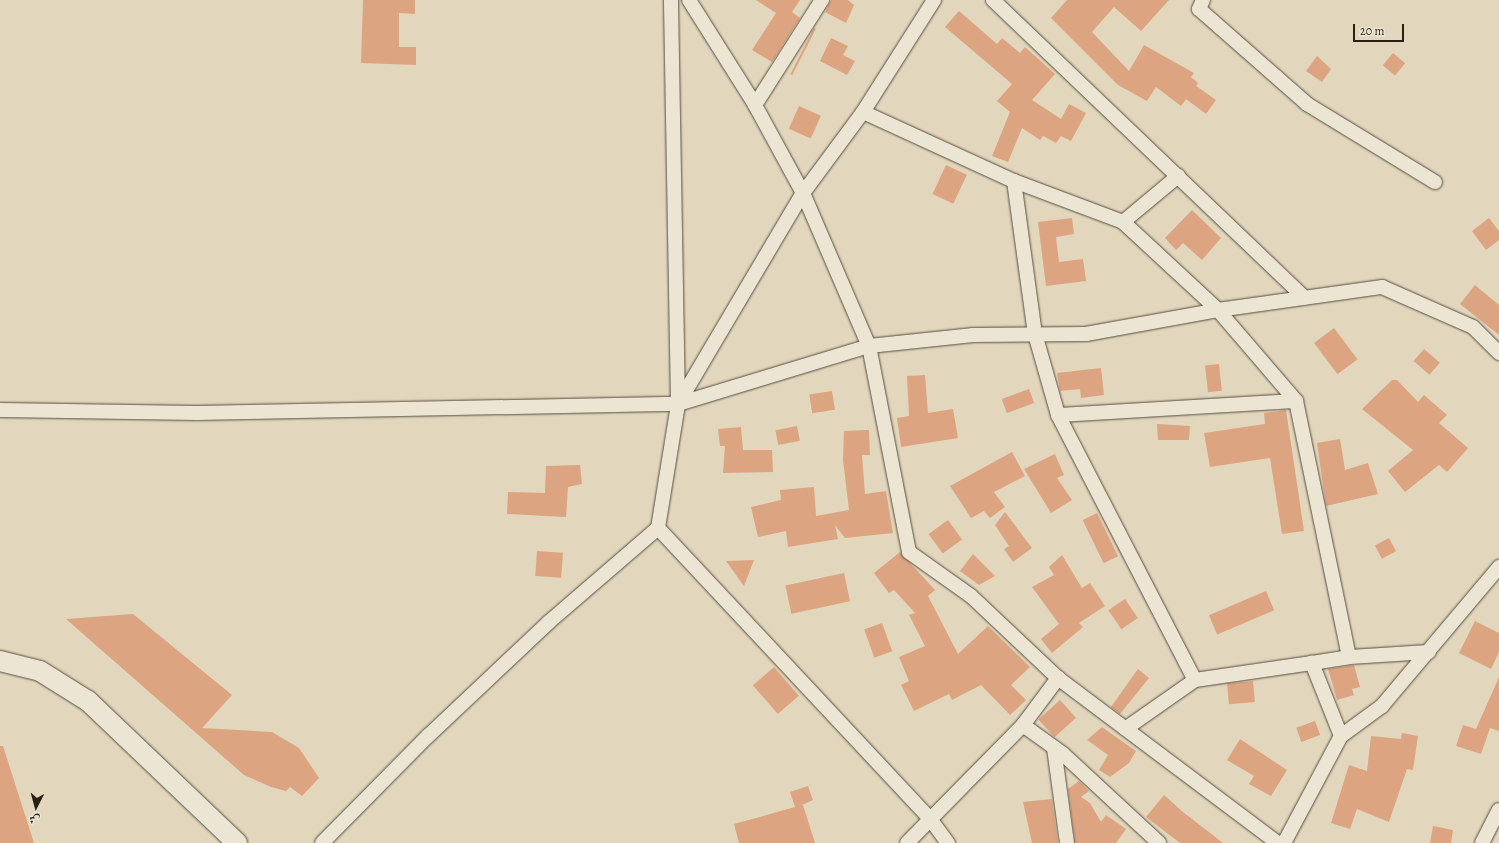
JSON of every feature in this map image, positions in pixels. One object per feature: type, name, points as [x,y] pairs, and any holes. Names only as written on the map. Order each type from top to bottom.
[{"type":"street","points":[[322,843],[543,628],[658,528],[678,404],[671,0]]},
{"type":"street","points":[[689,0],[755,104],[803,193],[869,346],[908,552],[971,596],[1058,678],[1278,843]]},
{"type":"street","points":[[755,104],[822,0]]},
{"type":"street","points":[[678,404],[803,193],[863,112],[934,0]]},
{"type":"street","points":[[993,0],[1305,298]]},
{"type":"street","points":[[1203,0],[1199,8],[1307,104],[1435,182]]},
{"type":"street","points":[[863,112],[1014,181],[1123,222],[1218,310],[1296,401],[1349,657]]},
{"type":"street","points":[[1123,222],[1178,176]]},
{"type":"street","points":[[1014,181],[1035,334],[1058,415],[1194,680]]},
{"type":"street","points":[[0,410],[197,413],[678,404],[869,346],[972,335],[1086,334],[1218,310],[1382,287],[1473,327],[1499,353]]},
{"type":"street","points":[[1058,415],[1296,401]]},
{"type":"street","points":[[658,528],[931,820],[948,843]]},
{"type":"street","points":[[1284,843],[1341,736],[1382,706],[1499,567]]},
{"type":"street","points":[[1125,729],[1194,680],[1349,657],[1429,652]]},
{"type":"street","points":[[0,661],[40,671],[88,701],[237,843]]},
{"type":"street","points":[[1312,663],[1341,736]]},
{"type":"street","points":[[907,843],[1023,725],[1058,678]]},
{"type":"street","points":[[1023,725],[1054,748],[1159,843]]},
{"type":"street","points":[[1054,748],[1067,843]]},
{"type":"street","points":[[1482,843],[1499,810]]},
{"type":"building","points":[[363,0],[415,0],[415,14],[399,13],[399,47],[416,47],[416,65],[361,63]]},
{"type":"building","points":[[756,0],[800,0],[792,12],[800,18],[772,62],[752,50],[776,13]]},
{"type":"building","points":[[831,0],[848,0],[854,5],[846,23],[825,12]]},
{"type":"building","points":[[1067,0],[1169,0],[1141,31],[1114,7],[1092,32],[1129,71],[1144,45],[1194,73],[1191,77],[1198,83],[1196,86],[1216,100],[1206,114],[1186,99],[1181,106],[1156,87],[1147,101],[1118,85],[1051,18]]},
{"type":"building","points":[[959,11],[997,44],[1002,38],[1020,53],[1025,47],[1055,74],[1032,100],[1061,119],[1069,104],[1086,113],[1071,141],[1061,136],[1056,143],[1043,136],[1040,140],[1022,128],[1008,162],[992,156],[1010,112],[997,101],[1012,84],[945,27]]},
{"type":"building","points":[[814,28],[816,29],[792,75],[790,74]]},
{"type":"building","points":[[831,38],[848,46],[843,55],[855,61],[847,75],[820,61]]},
{"type":"building","points":[[1393,53],[1405,63],[1395,76],[1383,65]]},
{"type":"building","points":[[1317,56],[1331,69],[1322,82],[1306,71]]},
{"type":"building","points":[[799,106],[821,116],[811,139],[789,129]]},
{"type":"building","points":[[946,165],[967,175],[953,204],[932,194]]},
{"type":"building","points":[[1192,210],[1221,238],[1202,260],[1183,243],[1176,250],[1165,238]]},
{"type":"building","points":[[1072,218],[1074,234],[1056,237],[1059,262],[1083,259],[1086,281],[1046,286],[1038,222]]},
{"type":"building","points":[[1489,218],[1499,231],[1499,240],[1486,250],[1472,231]]},
{"type":"building","points":[[1475,285],[1499,305],[1499,335],[1460,304]]},
{"type":"building","points":[[1334,328],[1357,359],[1338,374],[1314,343]]},
{"type":"building","points":[[1424,349],[1440,363],[1429,375],[1414,361]]},
{"type":"building","points":[[1219,364],[1222,391],[1208,392],[1205,365]]},
{"type":"building","points":[[1101,368],[1104,395],[1081,398],[1080,389],[1060,391],[1057,373]]},
{"type":"building","points":[[925,375],[928,413],[953,409],[958,438],[901,447],[897,418],[909,416],[907,376]]},
{"type":"building","points":[[1392,380],[1397,380],[1418,402],[1424,395],[1447,415],[1439,423],[1468,448],[1447,472],[1439,465],[1405,492],[1388,471],[1413,450],[1362,409]]},
{"type":"building","points":[[1029,389],[1034,403],[1007,413],[1002,399]]},
{"type":"building","points":[[832,391],[835,410],[812,413],[809,395]]},
{"type":"building","points":[[1286,410],[1304,531],[1282,534],[1270,458],[1210,467],[1204,433],[1265,424],[1264,413]]},
{"type":"building","points":[[1157,424],[1190,426],[1189,440],[1158,440]]},
{"type":"building","points":[[797,426],[800,441],[778,445],[775,430]]},
{"type":"building","points":[[741,427],[743,450],[772,450],[773,472],[723,473],[725,446],[720,446],[718,429]]},
{"type":"building","points":[[869,430],[870,455],[862,455],[865,494],[886,491],[893,533],[845,538],[835,525],[838,539],[788,547],[786,531],[758,537],[751,507],[781,500],[780,490],[814,487],[816,516],[849,510],[843,460],[844,431]]},
{"type":"building","points":[[1340,439],[1345,470],[1368,463],[1378,494],[1326,506],[1317,443]]},
{"type":"building","points":[[1012,452],[1025,476],[994,492],[1005,507],[990,518],[984,511],[971,518],[950,486]]},
{"type":"building","points":[[1055,454],[1064,475],[1057,478],[1072,500],[1051,513],[1024,469]]},
{"type":"building","points":[[580,465],[582,484],[568,487],[566,517],[507,514],[508,492],[545,493],[546,466]]},
{"type":"building","points":[[1005,512],[1032,548],[1013,562],[1004,549],[1009,546],[995,525]]},
{"type":"building","points":[[1097,513],[1118,556],[1104,563],[1083,520]]},
{"type":"building","points":[[948,520],[962,539],[943,554],[929,534]]},
{"type":"building","points":[[1389,538],[1396,551],[1382,559],[1375,546]]},
{"type":"building","points":[[537,551],[563,553],[561,578],[535,576]]},
{"type":"building","points":[[900,552],[935,590],[928,596],[958,654],[988,626],[1030,667],[1011,685],[1026,700],[1010,715],[981,685],[952,700],[949,694],[914,711],[901,685],[909,681],[899,657],[925,646],[909,615],[915,613],[894,590],[889,593],[874,573]]},
{"type":"building","points":[[973,554],[995,576],[979,585],[960,571]]},
{"type":"building","points":[[1062,555],[1082,588],[1090,583],[1105,606],[1079,623],[1083,627],[1052,653],[1041,639],[1059,624],[1032,587],[1054,575],[1049,567]]},
{"type":"building","points":[[754,560],[744,586],[726,561]]},
{"type":"building","points":[[844,573],[850,601],[791,614],[785,585]]},
{"type":"building","points":[[1266,591],[1274,610],[1217,635],[1209,615]]},
{"type":"building","points":[[1125,599],[1138,618],[1121,629],[1108,610]]},
{"type":"building","points":[[133,614],[232,695],[202,728],[272,732],[299,748],[319,778],[302,796],[290,787],[286,791],[271,787],[244,775],[66,619]]},
{"type":"building","points":[[1475,621],[1499,633],[1499,652],[1491,669],[1459,653]]},
{"type":"building","points":[[882,623],[892,651],[874,658],[864,629]]},
{"type":"building","points":[[1354,665],[1360,687],[1352,689],[1354,695],[1337,700],[1328,669]]},
{"type":"building","points":[[774,667],[799,696],[778,714],[753,685]]},
{"type":"building","points":[[1138,669],[1149,678],[1120,714],[1111,707]]},
{"type":"building","points":[[1499,677],[1499,731],[1490,728],[1481,754],[1456,746],[1463,725],[1476,729]]},
{"type":"building","points":[[1253,681],[1255,702],[1229,704],[1227,683]]},
{"type":"building","points":[[1060,700],[1076,718],[1055,737],[1038,719]]},
{"type":"building","points":[[1315,721],[1320,735],[1301,742],[1296,728]]},
{"type":"building","points":[[1102,727],[1136,751],[1129,763],[1110,777],[1099,770],[1108,755],[1087,740]]},
{"type":"building","points":[[1402,733],[1418,736],[1413,770],[1407,769],[1389,822],[1357,809],[1350,829],[1331,823],[1349,765],[1367,771],[1371,736],[1401,739]]},
{"type":"building","points":[[1240,739],[1287,770],[1271,796],[1249,784],[1254,776],[1227,760]]},
{"type":"building","points":[[0,746],[3,746],[34,843],[0,843]]},
{"type":"building","points":[[1079,781],[1089,791],[1081,797],[1090,803],[1101,822],[1106,815],[1126,829],[1116,843],[1075,843],[1068,789]]},
{"type":"building","points":[[808,786],[813,800],[800,806],[803,805],[815,843],[739,843],[734,824],[795,807],[790,792]]},
{"type":"building","points":[[1164,795],[1223,843],[1180,843],[1146,817]]},
{"type":"building","points":[[1052,799],[1058,843],[1032,843],[1023,802]]},
{"type":"building","points":[[1433,826],[1453,830],[1451,843],[1430,843]]}]
